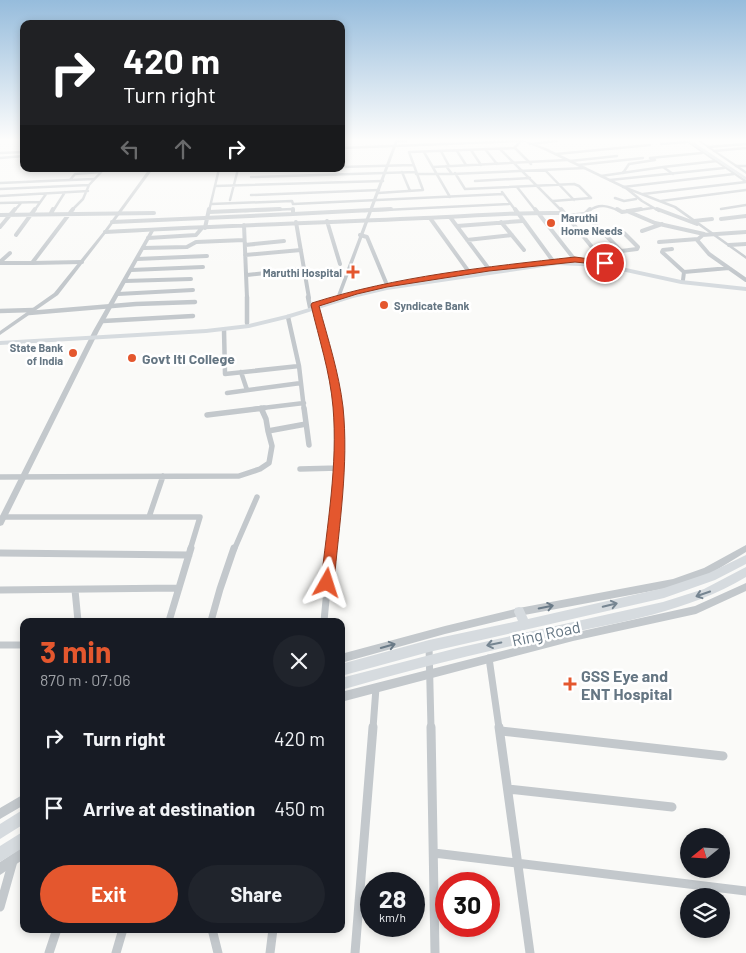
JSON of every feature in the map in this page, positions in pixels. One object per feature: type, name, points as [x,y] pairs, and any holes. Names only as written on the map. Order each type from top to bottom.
[{"type":"highway","name":"Ring Road","points":[[345,669],[429,646],[664,593],[734,567],[745,552]]},
{"type":"highway","points":[[7,857],[20,842]]},
{"type":"main road","points":[[94,336],[224,330],[269,323],[338,299],[387,285],[553,261],[575,260],[605,263],[683,280],[746,288]]},
{"type":"main road","points":[[338,299],[407,284],[532,266],[572,263],[603,265],[680,282],[746,288]]},
{"type":"main road","points":[[0,342],[206,328],[268,320],[314,307]]},
{"type":"main road","name":"Ring Road","points":[[345,683],[429,658],[600,626],[704,594],[729,584],[746,572]]},
{"type":"main road","points":[[519,612],[525,625]]},
{"type":"main road","points":[[0,832],[20,819]]},
{"type":"street","points":[[0,190],[76,185]]},
{"type":"street","points":[[32,263],[69,213],[82,200],[88,191],[89,185]]},
{"type":"street","points":[[0,333],[56,294],[139,185]]},
{"type":"street","points":[[148,238],[199,234],[208,218],[214,186],[249,185]]},
{"type":"street","points":[[338,299],[360,235],[381,185]]},
{"type":"street","points":[[408,185],[410,191]]},
{"type":"street","points":[[251,195],[410,191],[423,190],[421,185]]},
{"type":"street","points":[[444,185],[450,197]]},
{"type":"street","points":[[462,185],[465,189],[550,185]]},
{"type":"street","points":[[560,185],[574,200]]},
{"type":"street","points":[[553,201],[591,198],[578,185]]},
{"type":"street","points":[[621,185],[661,200],[674,207],[695,222],[704,234]]},
{"type":"street","points":[[624,187],[637,185]]},
{"type":"street","points":[[643,194],[695,185]]},
{"type":"street","points":[[51,213],[69,188],[61,186]]},
{"type":"street","points":[[230,200],[233,186]]},
{"type":"street","points":[[539,186],[565,214],[605,263]]},
{"type":"street","points":[[517,187],[575,260]]},
{"type":"street","points":[[624,187],[636,199],[652,208],[695,222],[712,219]]},
{"type":"street","points":[[22,195],[26,188]]},
{"type":"street","points":[[498,188],[553,261]]},
{"type":"street","points":[[661,200],[746,190]]},
{"type":"street","points":[[0,196],[88,191]]},
{"type":"street","points":[[16,235],[46,194]]},
{"type":"street","points":[[209,212],[503,194]]},
{"type":"street","points":[[615,198],[624,201],[636,199]]},
{"type":"street","points":[[211,204],[292,201],[293,214]]},
{"type":"street","points":[[1,204],[40,202]]},
{"type":"street","points":[[0,227],[22,203]]},
{"type":"street","points":[[112,222],[509,204]]},
{"type":"street","points":[[105,232],[296,222],[430,218],[515,212],[585,214],[592,208],[608,205],[620,211],[652,208]]},
{"type":"street","points":[[721,209],[746,205]]},
{"type":"street","points":[[627,211],[637,217],[704,234],[746,232]]},
{"type":"street","points":[[0,215],[154,213]]},
{"type":"street","points":[[585,214],[621,251]]},
{"type":"street","points":[[721,218],[746,216]]},
{"type":"street","points":[[450,217],[489,269]]},
{"type":"street","points":[[430,218],[469,272]]},
{"type":"street","points":[[327,221],[340,264]]},
{"type":"street","points":[[457,226],[522,221]]},
{"type":"street","points":[[296,222],[304,269],[333,373],[338,408],[339,468],[324,618]]},
{"type":"street","points":[[501,222],[524,250]]},
{"type":"street","points":[[642,231],[662,224]]},
{"type":"street","points":[[244,225],[247,323]]},
{"type":"street","points":[[152,231],[94,336],[2,520],[200,517],[170,618]]},
{"type":"street","points":[[598,254],[638,248],[624,233]]},
{"type":"street","points":[[199,234],[202,237],[201,242]]},
{"type":"street","points":[[659,242],[698,239],[704,234],[713,235],[746,258]]},
{"type":"street","points":[[360,235],[367,237],[387,285]]},
{"type":"street","points":[[467,240],[512,236]]},
{"type":"street","points":[[698,239],[709,254],[746,280]]},
{"type":"street","points":[[143,248],[187,246],[201,242],[244,243],[284,241]]},
{"type":"street","points":[[729,246],[746,244]]},
{"type":"street","points":[[672,249],[663,250],[662,252],[684,272],[729,268]]},
{"type":"street","points":[[245,255],[300,250]]},
{"type":"street","points":[[0,262],[10,252]]},
{"type":"street","points":[[137,259],[207,256]]},
{"type":"street","points":[[0,262],[82,262]]},
{"type":"street","points":[[131,270],[203,267]]},
{"type":"street","points":[[247,275],[304,269]]},
{"type":"street","points":[[683,280],[684,272]]},
{"type":"street","points":[[125,281],[191,280]]},
{"type":"street","points":[[118,294],[193,290]]},
{"type":"street","points":[[0,311],[31,312],[110,308],[136,304],[195,302]]},
{"type":"street","points":[[103,321],[193,316]]},
{"type":"street","points":[[288,317],[299,366],[309,445]]},
{"type":"street","points":[[224,330],[224,373],[299,366]]},
{"type":"street","points":[[241,372],[247,390]]},
{"type":"street","points":[[227,393],[301,383]]},
{"type":"street","points":[[207,416],[304,403]]},
{"type":"street","points":[[0,477],[239,476],[260,470],[271,460],[272,438],[268,430],[266,416],[261,408]]},
{"type":"street","points":[[268,430],[306,424]]},
{"type":"street","points":[[300,469],[339,468]]},
{"type":"street","points":[[148,517],[163,476]]},
{"type":"street","points":[[212,618],[232,552],[257,497]]},
{"type":"street","points":[[345,658],[519,612],[673,583],[707,571],[745,552]]},
{"type":"street","points":[[0,553],[189,555]]},
{"type":"street","points":[[345,696],[600,626],[696,610],[746,587]]},
{"type":"street","points":[[0,590],[179,588]]},
{"type":"street","points":[[75,590],[78,618]]},
{"type":"street","points":[[0,645],[20,645]]},
{"type":"street","points":[[429,646],[435,953]]},
{"type":"street","points":[[489,658],[530,953]]},
{"type":"street","points":[[355,953],[376,688]]},
{"type":"street","points":[[500,731],[723,756]]},
{"type":"street","points":[[508,789],[672,807]]},
{"type":"street","points":[[0,814],[20,802]]},
{"type":"street","points":[[0,869],[7,857],[20,853]]},
{"type":"street","points":[[434,853],[746,890]]},
{"type":"street","points":[[0,908],[7,857]]},
{"type":"street","points":[[49,953],[56,933]]},
{"type":"street","points":[[116,953],[122,933]]},
{"type":"street","points":[[213,933],[218,953]]},
{"type":"street","points":[[270,953],[272,933]]},
{"type":"place","name":"Maruthi Home Needs","points":[[551,223]]},
{"type":"place","name":"Maruthi Hospital","points":[[353,272]]},
{"type":"place","name":"Syndicate Bank","points":[[384,305]]},
{"type":"place","name":"State Bank of India","points":[[73,353]]},
{"type":"place","name":"Govt Iti College","points":[[132,358]]},
{"type":"place","name":"GSS Eye and ENT Hospital","points":[[570,684]]},
{"type":"route","points":[[327,583],[339,468],[338,408],[333,373],[315,305],[355,292],[387,285],[489,269],[553,261],[575,260],[605,263]]}]
